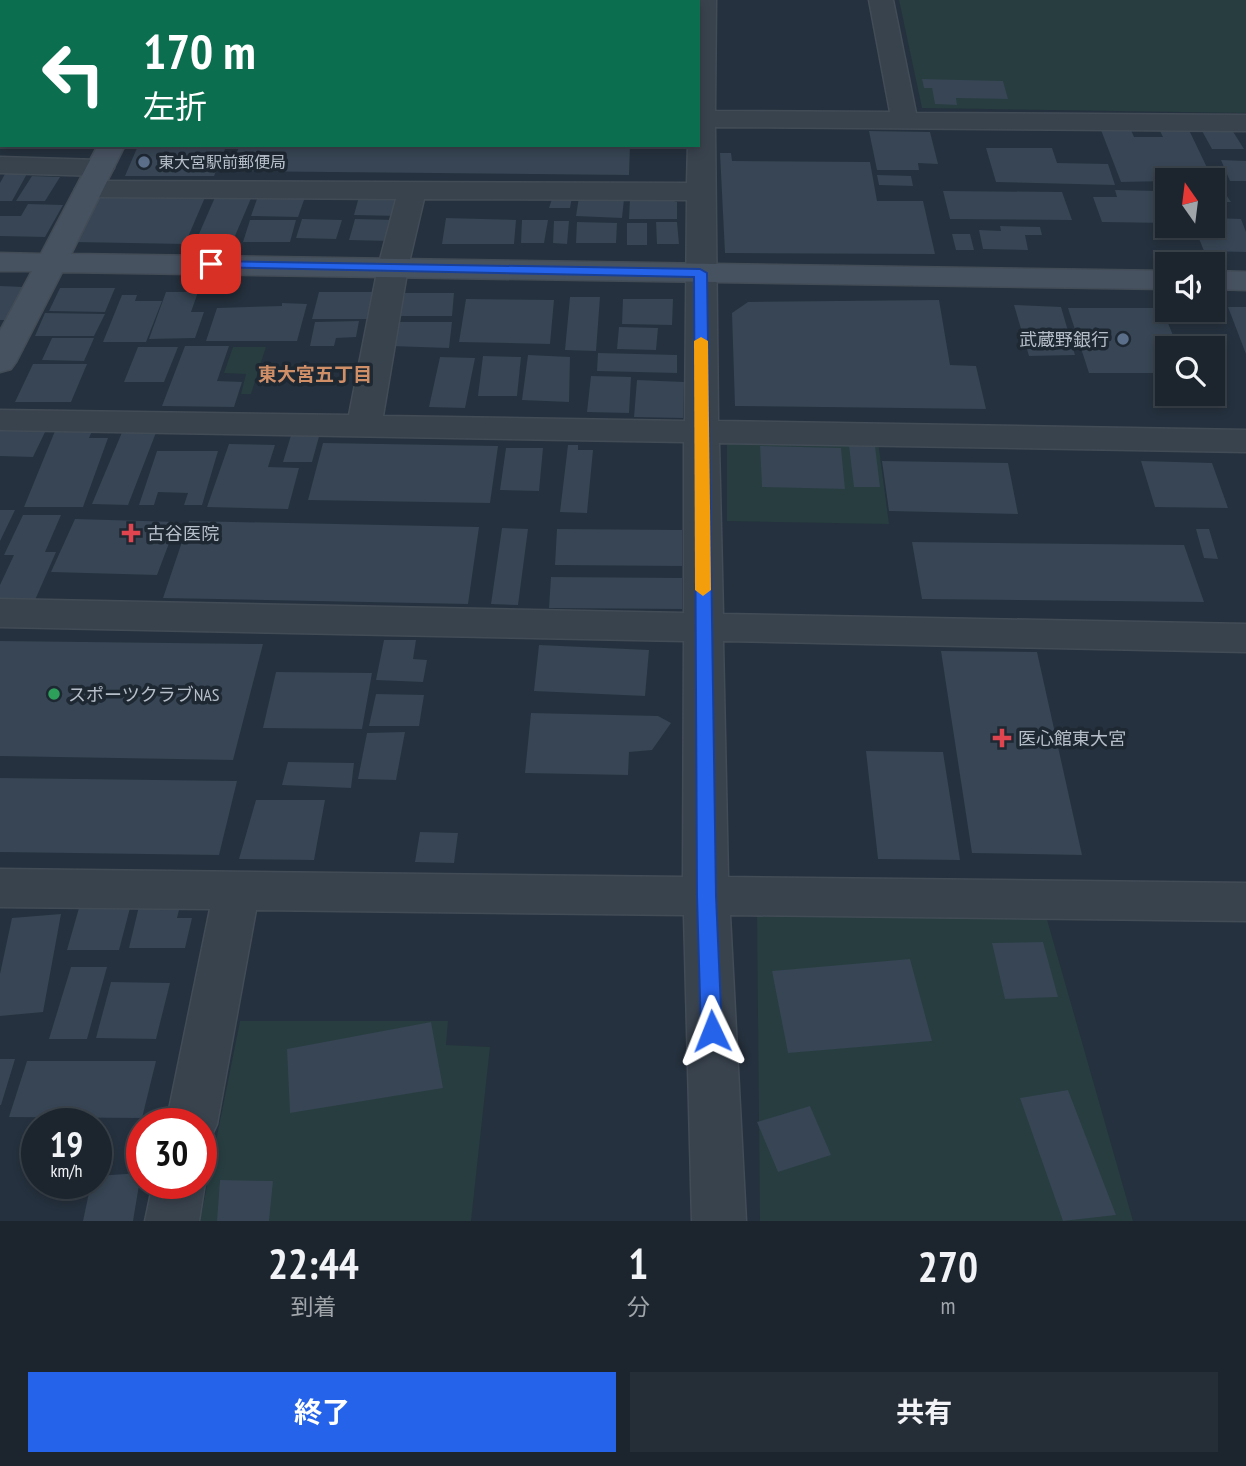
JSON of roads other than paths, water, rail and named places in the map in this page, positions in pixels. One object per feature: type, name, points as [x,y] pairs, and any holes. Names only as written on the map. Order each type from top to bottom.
[{"type":"street","points":[[704,0],[700,273],[706,896],[719,1221]]},
{"type":"street","points":[[881,0],[905,121]]},
{"type":"street","points":[[704,119],[1246,123]]},
{"type":"street","points":[[0,165],[101,168],[412,191],[703,192]]},
{"type":"street","points":[[0,362],[101,168]]},
{"type":"street","points":[[364,426],[393,267],[412,191]]},
{"type":"street","points":[[0,262],[1155,280]]},
{"type":"street","points":[[1225,280],[1246,281]]},
{"type":"street","points":[[0,420],[1246,441]]},
{"type":"street","points":[[0,613],[1246,638]]},
{"type":"street","points":[[0,888],[1246,902]]},
{"type":"street","points":[[194,1108],[237,891]]},
{"type":"street","points":[[172,1221],[176,1199]]},
{"type":"place","name":"東大宮駅前郵便局","points":[[144,162]]},
{"type":"place","name":"武蔵野銀行","points":[[1123,339]]},
{"type":"place","name":"古谷医院","points":[[131,533]]},
{"type":"place","name":"スポーツクラブNAS","points":[[54,694]]},
{"type":"place","name":"医心館東大宮","points":[[1002,738]]},
{"type":"district","name":"東大宮五丁目","points":[[315,374]]}]
